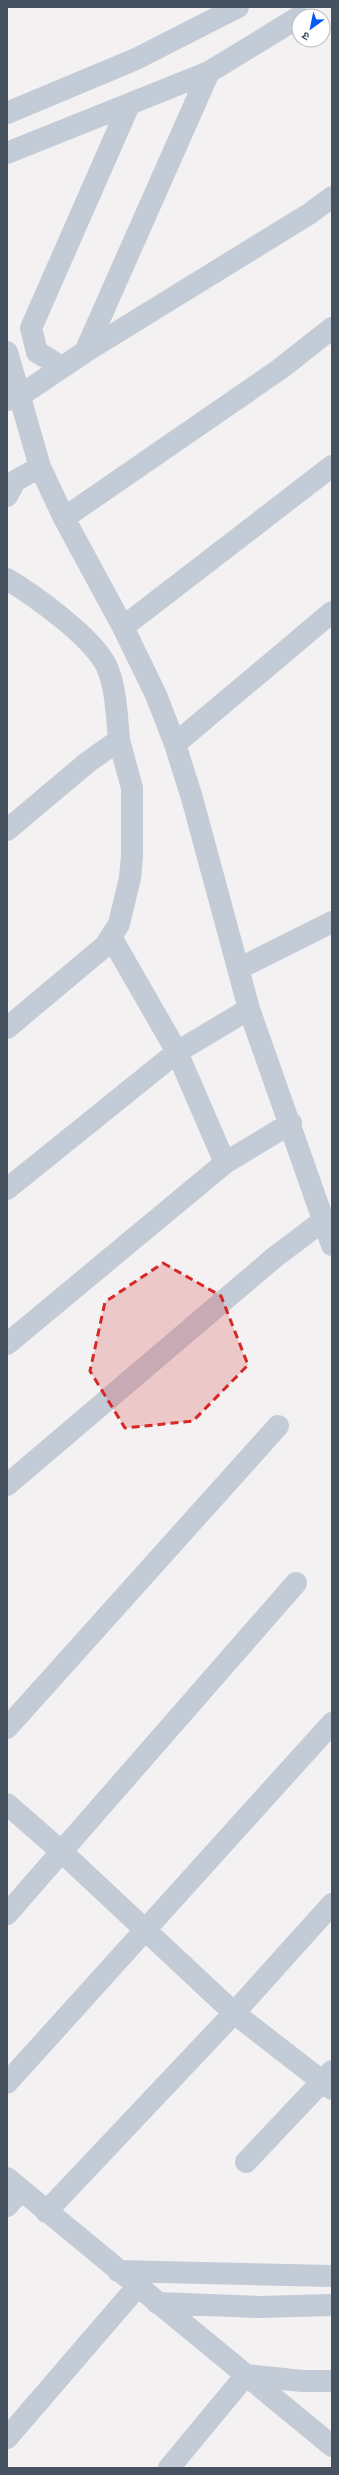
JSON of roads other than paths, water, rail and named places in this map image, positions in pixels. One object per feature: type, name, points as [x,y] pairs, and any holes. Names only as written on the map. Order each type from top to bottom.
[{"type":"street","points":[[7,112],[136,59],[238,7]]},
{"type":"street","points":[[7,153],[209,72],[291,21]]},
{"type":"street","points":[[85,352],[209,72]]},
{"type":"street","points":[[62,366],[37,352],[31,328],[129,105]]},
{"type":"street","points":[[14,398],[62,366],[308,214],[332,197]]},
{"type":"street","points":[[64,518],[280,369],[332,328]]},
{"type":"street","points":[[7,352],[14,398],[40,467],[64,518],[124,627],[156,695],[175,744],[192,798],[249,1008],[291,1123],[332,1245]]},
{"type":"street","points":[[124,627],[332,466]]},
{"type":"street","points":[[7,496],[15,481],[40,467]]},
{"type":"street","points":[[7,579],[47,606],[64,620],[95,650],[106,665],[116,702],[119,740],[132,788],[132,856],[126,898],[119,924],[105,946],[7,1028]]},
{"type":"street","points":[[175,744],[332,612]]},
{"type":"street","points":[[7,830],[88,762],[119,740]]},
{"type":"street","points":[[238,969],[332,922]]},
{"type":"street","points":[[111,937],[177,1052],[225,1163]]},
{"type":"street","points":[[7,1189],[177,1052],[249,1008]]},
{"type":"street","points":[[7,1344],[225,1163],[291,1123]]},
{"type":"street","points":[[7,1485],[275,1257],[324,1220]]},
{"type":"street","points":[[7,1728],[278,1426]]},
{"type":"street","points":[[7,1914],[296,1582]]},
{"type":"street","points":[[7,2083],[332,1723]]},
{"type":"street","points":[[7,1804],[62,1852],[234,2013],[329,2080],[246,2162]]},
{"type":"street","points":[[46,2212],[234,2013],[332,1904]]},
{"type":"street","points":[[12,2191],[46,2212],[332,2446]]},
{"type":"street","points":[[118,2271],[332,2276]]},
{"type":"street","points":[[7,2438],[137,2287]]},
{"type":"street","points":[[157,2303],[258,2307],[332,2305]]},
{"type":"street","points":[[246,2375],[302,2381],[332,2381]]},
{"type":"street","points":[[169,2468],[246,2375]]},
{"type":"street","points":[[302,2381],[332,2389]]}]
